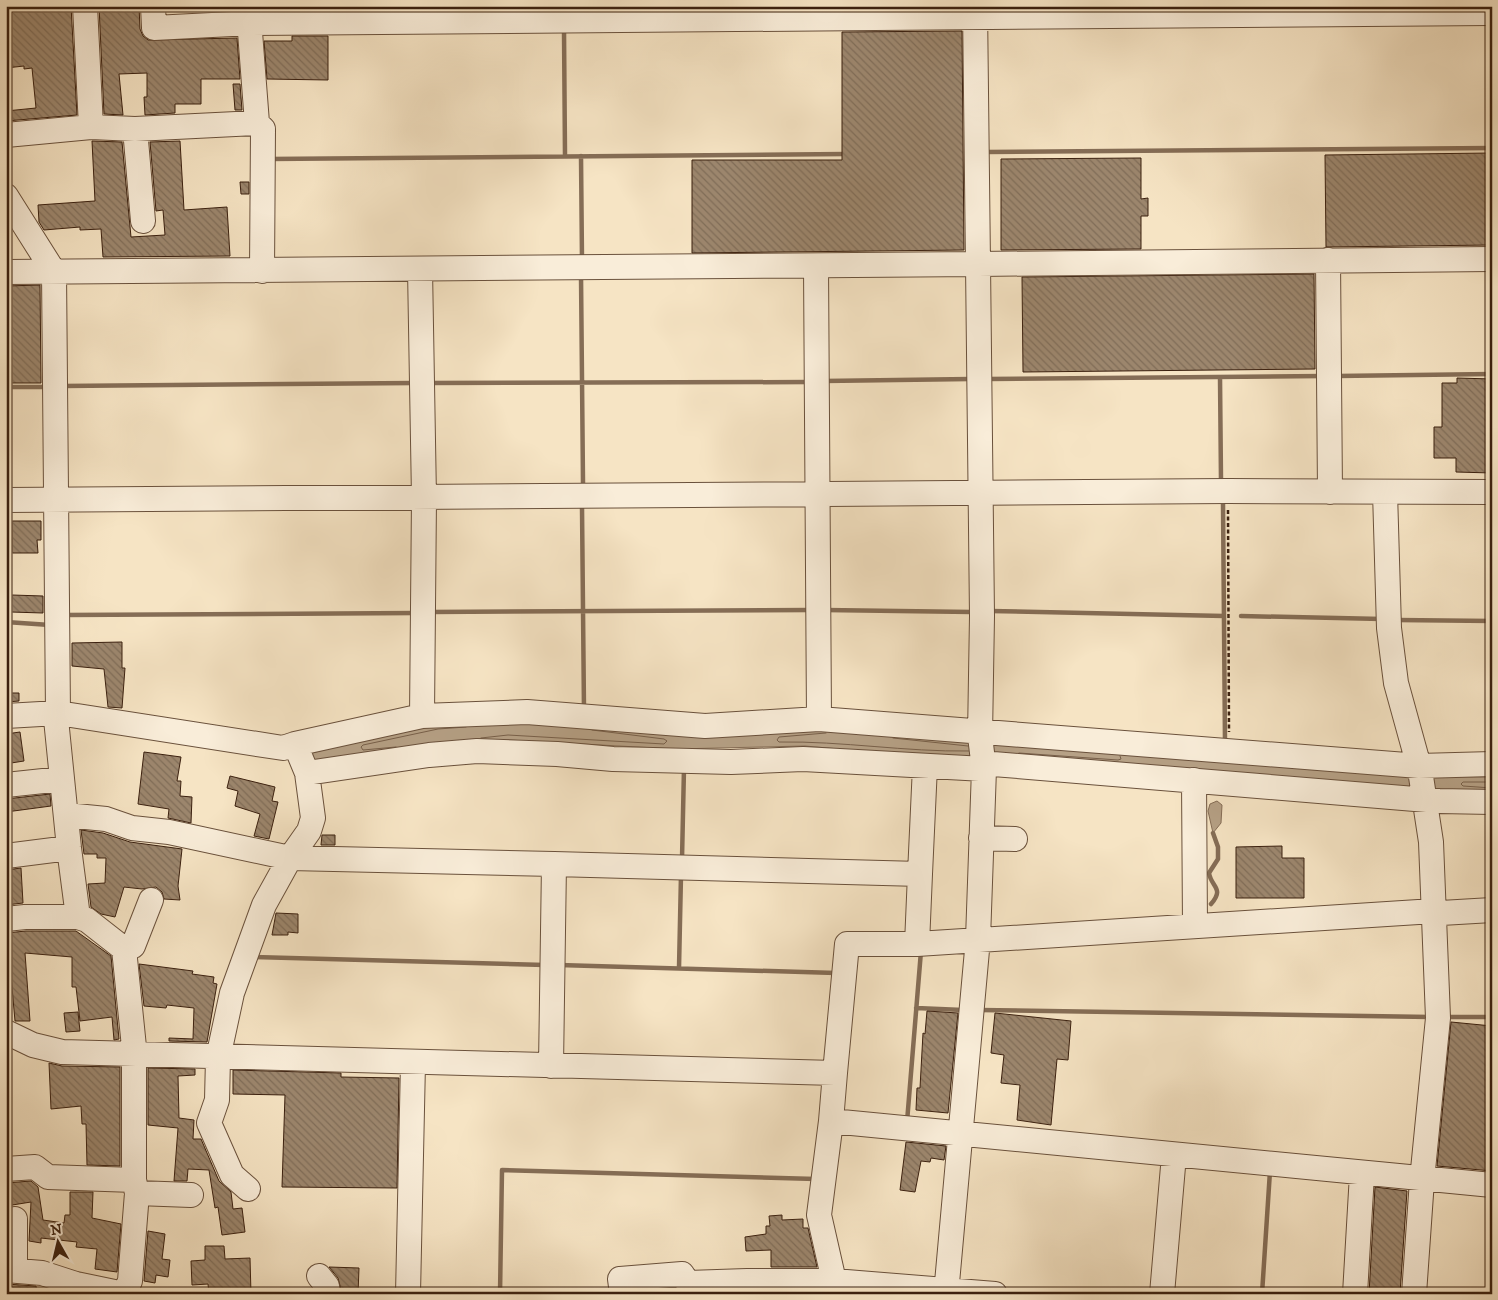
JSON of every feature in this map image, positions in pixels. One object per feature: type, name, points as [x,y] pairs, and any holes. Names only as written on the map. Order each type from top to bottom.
[{"type":"street","points":[[85,6],[92,127]]},
{"type":"street","points":[[153,6],[154,28],[250,15],[975,12],[1492,13]]},
{"type":"street","points":[[946,1292],[978,940],[984,764],[980,733],[982,616],[979,494],[975,12]]},
{"type":"street","points":[[250,15],[257,124]]},
{"type":"street","points":[[6,135],[92,127],[135,129],[257,124],[263,129],[262,271]]},
{"type":"street","points":[[135,129],[143,220]]},
{"type":"street","points":[[6,196],[54,272],[58,713],[56,719],[78,918]]},
{"type":"street","points":[[6,272],[1492,259]]},
{"type":"street","points":[[1328,260],[1330,492]]},
{"type":"street","points":[[816,266],[819,719]]},
{"type":"street","points":[[420,269],[424,498],[422,716]]},
{"type":"street","points":[[6,500],[1228,491],[1492,492]]},
{"type":"street","points":[[1386,492],[1390,628],[1396,683],[1420,768],[1431,842],[1438,1018],[1422,1180],[1414,1294]]},
{"type":"street","points":[[301,758],[422,716],[527,712],[705,726],[819,719],[980,733],[1229,750],[1420,768],[1492,764]]},
{"type":"street","points":[[6,716],[58,713],[283,748],[301,758],[476,752],[557,754],[613,759],[731,762],[803,759],[925,766],[993,764],[1425,796],[1439,801],[1492,802]]},
{"type":"street","points":[[248,1189],[232,1174],[209,1123],[217,1100],[218,1058],[235,984],[264,905],[290,858],[309,831],[312,818],[301,758]]},
{"type":"street","points":[[917,944],[925,766]]},
{"type":"street","points":[[6,786],[62,779]]},
{"type":"street","points":[[1194,780],[1196,926]]},
{"type":"street","points":[[66,815],[106,819],[132,828],[169,832],[290,858],[920,874]]},
{"type":"street","points":[[982,838],[1015,839]]},
{"type":"street","points":[[6,856],[69,848]]},
{"type":"street","points":[[551,1066],[554,864]]},
{"type":"street","points":[[124,949],[133,946],[151,900]]},
{"type":"street","points":[[834,1281],[819,1215],[831,1121],[847,944],[917,944],[1434,911],[1442,913],[1492,910]]},
{"type":"street","points":[[6,920],[25,917],[78,918],[94,924],[124,949],[134,1047],[135,1186],[130,1281],[124,1294],[76,1284],[42,1273],[11,1270],[15,1219]]},
{"type":"street","points":[[6,1032],[33,1045],[62,1052],[133,1056],[835,1074]]},
{"type":"street","points":[[408,1294],[413,1063]]},
{"type":"street","points":[[831,1121],[1422,1180],[1492,1185]]},
{"type":"street","points":[[1162,1294],[1174,1155]]},
{"type":"street","points":[[6,1169],[35,1167],[48,1177],[135,1186],[191,1195]]},
{"type":"street","points":[[1355,1294],[1362,1174]]},
{"type":"street","points":[[622,1294],[620,1279],[682,1274],[688,1283],[746,1287],[834,1281],[946,1292],[995,1294]]},
{"type":"path","points":[[1228,491],[1229,750]]},
{"type":"water","points":[[531,718],[834,727],[1412,776],[1492,777],[1492,793],[994,756],[930,757],[805,746],[675,749],[508,740],[296,762],[294,758],[349,743],[437,724]]},
{"type":"water","points":[[1217,801],[1222,805],[1221,823],[1213,833],[1208,811],[1210,804]]},
{"type":"building","points":[[6,6],[71,6],[77,115],[6,121],[6,111],[36,108],[32,68],[24,69],[24,66],[6,68]]},
{"type":"building","points":[[99,6],[139,6],[140,29],[143,36],[148,40],[237,38],[240,79],[201,79],[201,104],[175,104],[175,113],[145,115],[144,97],[147,97],[147,73],[119,74],[123,115],[104,114]]},
{"type":"building","points":[[962,31],[964,250],[692,253],[692,160],[842,160],[842,32]]},
{"type":"building","points":[[292,36],[328,36],[328,80],[267,79],[264,41],[292,41]]},
{"type":"building","points":[[233,84],[240,84],[242,110],[235,110]]},
{"type":"building","points":[[92,141],[122,142],[131,237],[165,235],[163,210],[156,211],[150,142],[180,141],[184,210],[227,207],[230,256],[103,257],[101,229],[80,230],[80,227],[44,230],[39,222],[38,205],[95,201]]},
{"type":"building","points":[[1492,153],[1492,245],[1326,247],[1325,155]]},
{"type":"building","points":[[1141,158],[1141,199],[1148,198],[1148,216],[1141,216],[1141,249],[1001,250],[1001,159]]},
{"type":"building","points":[[240,182],[249,182],[249,194],[241,194]]},
{"type":"building","points":[[1314,274],[1315,369],[1023,372],[1022,277]]},
{"type":"building","points":[[40,285],[41,383],[6,383],[6,286]]},
{"type":"building","points":[[1457,378],[1492,379],[1492,473],[1456,472],[1456,458],[1434,458],[1434,427],[1442,427],[1442,383],[1457,383]]},
{"type":"building","points":[[12,521],[41,521],[41,540],[37,540],[38,553],[12,553]]},
{"type":"building","points":[[12,595],[43,596],[43,613],[11,612]]},
{"type":"building","points":[[122,642],[122,668],[125,668],[122,708],[108,707],[104,669],[72,666],[72,643]]},
{"type":"building","points":[[6,693],[19,693],[19,701],[6,702]]},
{"type":"building","points":[[20,732],[24,761],[11,763],[10,759],[6,759],[6,734]]},
{"type":"building","points":[[144,752],[181,757],[177,781],[181,781],[180,796],[192,797],[191,823],[168,818],[169,809],[138,804]]},
{"type":"building","points":[[230,776],[275,787],[272,801],[278,802],[269,839],[254,836],[260,814],[235,806],[238,791],[227,788]]},
{"type":"building","points":[[50,794],[51,806],[6,812],[6,799]]},
{"type":"building","points":[[81,830],[103,833],[130,842],[182,849],[178,886],[180,900],[164,899],[162,892],[156,887],[142,889],[124,887],[115,917],[101,914],[91,907],[88,884],[105,883],[106,858],[97,858],[97,854],[84,854]]},
{"type":"building","points":[[322,835],[335,835],[335,845],[321,845]]},
{"type":"building","points":[[1282,846],[1282,858],[1304,858],[1304,898],[1236,898],[1236,847]]},
{"type":"building","points":[[21,868],[23,903],[6,905],[6,870]]},
{"type":"building","points":[[276,913],[298,914],[298,933],[288,932],[288,935],[272,935]]},
{"type":"building","points":[[76,931],[111,956],[119,1039],[114,1040],[112,1017],[80,1021],[76,987],[72,987],[72,957],[25,953],[30,1021],[15,1021],[10,965],[6,965],[6,933]]},
{"type":"building","points":[[139,964],[193,971],[192,974],[214,977],[213,983],[217,984],[207,1042],[169,1041],[169,1038],[193,1039],[194,1008],[167,1005],[166,1008],[144,1006]]},
{"type":"building","points":[[927,1011],[958,1013],[948,1113],[916,1110],[917,1088],[920,1088],[923,1033],[925,1034]]},
{"type":"building","points":[[78,1012],[80,1031],[66,1032],[64,1013]]},
{"type":"building","points":[[995,1013],[1071,1021],[1068,1060],[1057,1059],[1051,1125],[1017,1120],[1020,1085],[1001,1083],[1004,1055],[991,1053]]},
{"type":"building","points":[[1451,1022],[1492,1026],[1492,1171],[1437,1166]]},
{"type":"building","points":[[49,1063],[62,1066],[120,1067],[120,1166],[87,1165],[86,1124],[82,1124],[81,1106],[51,1109]]},
{"type":"building","points":[[148,1068],[195,1069],[195,1075],[178,1076],[179,1118],[194,1120],[193,1139],[201,1139],[219,1181],[231,1192],[233,1209],[242,1208],[245,1232],[222,1235],[218,1207],[215,1208],[209,1170],[188,1169],[187,1181],[174,1181],[178,1128],[148,1125]]},
{"type":"building","points":[[233,1070],[341,1073],[341,1077],[399,1078],[397,1188],[282,1187],[285,1095],[233,1094]]},
{"type":"building","points":[[906,1142],[946,1146],[944,1160],[931,1158],[930,1162],[921,1161],[915,1192],[900,1190]]},
{"type":"building","points":[[31,1181],[38,1187],[43,1220],[64,1223],[65,1215],[70,1215],[70,1192],[93,1192],[92,1218],[121,1224],[117,1272],[95,1269],[97,1249],[76,1247],[77,1242],[41,1238],[41,1243],[29,1241],[31,1202],[6,1206],[6,1183]]},
{"type":"building","points":[[1375,1187],[1407,1191],[1400,1294],[1369,1294]]},
{"type":"building","points":[[782,1215],[782,1220],[803,1219],[803,1228],[808,1228],[817,1267],[771,1267],[771,1250],[746,1251],[745,1237],[766,1234],[766,1226],[770,1226],[769,1216]]},
{"type":"building","points":[[148,1231],[165,1234],[162,1259],[170,1260],[168,1277],[156,1275],[155,1283],[144,1281]]},
{"type":"building","points":[[205,1246],[224,1246],[225,1259],[250,1258],[251,1294],[209,1294],[208,1284],[192,1285],[191,1261],[205,1260]]},
{"type":"building","points":[[329,1267],[359,1268],[358,1294],[342,1294],[338,1278]]},
{"type":"building","points":[[6,1284],[36,1286],[37,1294],[6,1294]]},
{"type":"waterway","points":[[564,30],[565,156]]},
{"type":"waterway","points":[[987,152],[1492,148]]},
{"type":"waterway","points":[[269,159],[846,154]]},
{"type":"waterway","points":[[581,156],[582,260]]},
{"type":"waterway","points":[[581,275],[583,483]]},
{"type":"waterway","points":[[1337,376],[1492,374]]},
{"type":"waterway","points":[[987,379],[1323,376]]},
{"type":"waterway","points":[[1220,377],[1221,481]]},
{"type":"waterway","points":[[824,381],[970,379]]},
{"type":"waterway","points":[[428,383],[810,382]]},
{"type":"waterway","points":[[62,386],[415,383]]},
{"type":"waterway","points":[[6,387],[47,387]]},
{"type":"waterway","points":[[1223,503],[1225,742]]},
{"type":"waterway","points":[[582,507],[584,710]]},
{"type":"waterway","points":[[430,612],[811,610]]},
{"type":"waterway","points":[[825,610],[972,612]]},
{"type":"waterway","points":[[990,611],[1224,616]]},
{"type":"waterway","points":[[64,615],[417,613]]},
{"type":"waterway","points":[[1241,616],[1382,619]]},
{"type":"waterway","points":[[1397,620],[1492,621]]},
{"type":"waterway","points":[[6,622],[50,625]]},
{"type":"waterway","points":[[682,859],[684,768]]},
{"type":"waterway","points":[[1211,904],[1215,899],[1217,891],[1209,873],[1218,859],[1218,847],[1213,833]]},
{"type":"waterway","points":[[679,968],[681,875]]},
{"type":"waterway","points":[[907,1122],[921,951]]},
{"type":"waterway","points":[[254,957],[545,965]]},
{"type":"waterway","points":[[559,965],[836,973]]},
{"type":"waterway","points":[[916,1008],[963,1010]]},
{"type":"waterway","points":[[979,1010],[1430,1017]]},
{"type":"waterway","points":[[1445,1017],[1492,1017]]},
{"type":"waterway","points":[[500,1294],[502,1170],[816,1179]]},
{"type":"waterway","points":[[1262,1294],[1270,1171]]}]
